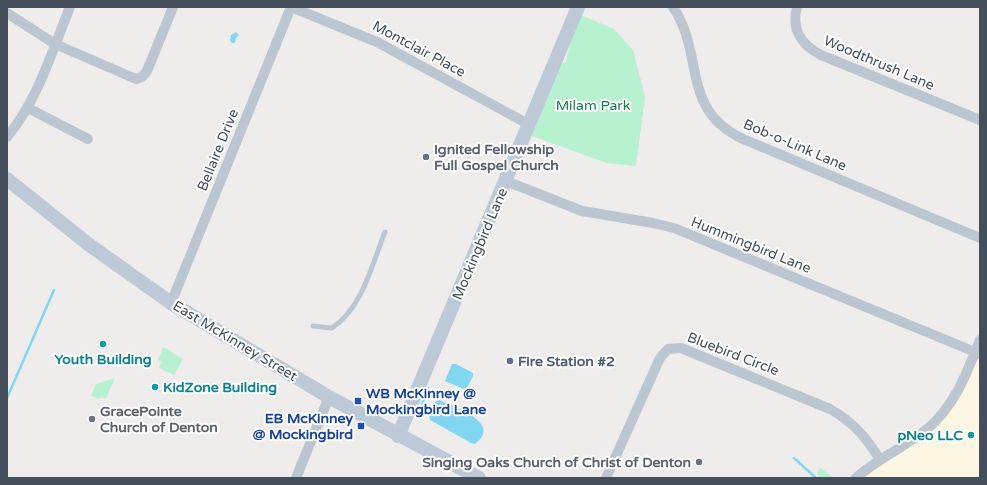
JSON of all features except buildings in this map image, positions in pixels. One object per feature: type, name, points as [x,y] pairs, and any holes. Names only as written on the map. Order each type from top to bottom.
[{"type":"main road","name":"Mockingbird Lane","points":[[398,436],[530,125],[578,7]]},
{"type":"main road","name":"East McKinney Street","points":[[7,179],[88,244],[171,303],[329,397],[398,436],[479,478]]},
{"type":"street","points":[[7,137],[28,108],[70,7]]},
{"type":"street","points":[[7,14],[54,44],[130,77],[141,78],[147,70],[173,7]]},
{"type":"street","name":"Montclair Place","points":[[291,7],[377,42],[530,125]]},
{"type":"street","name":"Bellaire Drive","points":[[171,303],[291,7]]},
{"type":"street","name":"Bob-o-Link Lane","points":[[673,7],[685,30],[703,102],[710,113],[724,128],[743,139],[980,238]]},
{"type":"street","name":"Woodthrush Lane","points":[[797,7],[794,22],[798,34],[803,43],[813,51],[980,120]]},
{"type":"street","points":[[28,108],[88,139]]},
{"type":"street","name":"Hummingbird Lane","points":[[506,181],[582,211],[674,228],[977,353]]},
{"type":"street","points":[[856,478],[880,460],[918,436],[941,416],[957,393],[977,353],[980,340]]},
{"type":"street","name":"Bluebird Circle","points":[[606,478],[660,358],[666,350],[674,347],[698,354],[830,409],[859,430],[880,460]]},
{"type":"street","points":[[296,478],[329,397]]},
{"type":"lane","points":[[314,326],[327,329],[332,328],[352,308],[359,297],[385,232]]},
{"type":"shaded area","points":[[980,354],[980,478],[856,478],[928,429]]},
{"type":"green space","name":"Milam Park","points":[[576,13],[614,29],[633,50],[645,97],[636,166],[607,163],[526,134],[561,64],[566,62]]},
{"type":"green space","points":[[163,347],[183,359],[174,375],[159,368],[161,362],[158,360]]},
{"type":"green space","points":[[115,378],[106,398],[99,399],[91,396],[96,384]]},
{"type":"green space","points":[[820,468],[834,478],[819,478],[817,473]]},
{"type":"water","points":[[236,32],[239,35],[236,38],[235,43],[232,43],[230,41],[231,35]]},
{"type":"water","points":[[452,364],[456,364],[473,373],[466,390],[445,381]]},
{"type":"water","points":[[439,400],[465,411],[480,423],[483,429],[482,436],[475,444],[430,420],[432,408]]},
{"type":"waterway","points":[[7,398],[54,290]]},
{"type":"waterway","points":[[422,404],[428,388]]},
{"type":"waterway","points":[[794,458],[816,478]]},
{"type":"place","name":"Ignited Fellowship Full Gospel Church","points":[[426,157]]},
{"type":"place","name":"Youth Building","points":[[103,344]]},
{"type":"place","name":"Fire Station #2","points":[[510,361]]},
{"type":"place","name":"KidZone Building","points":[[155,387]]},
{"type":"place","name":"WB McKinney @ Mockingbird Lane","points":[[358,401]]},
{"type":"place","name":"GracePointe Church of Denton","points":[[92,419]]},
{"type":"place","name":"EB McKinney @ Mockingbird","points":[[361,426]]},
{"type":"place","name":"pNeo LLC","points":[[971,435]]},
{"type":"place","name":"Singing Oaks Church of Christ of Denton","points":[[699,462]]}]
